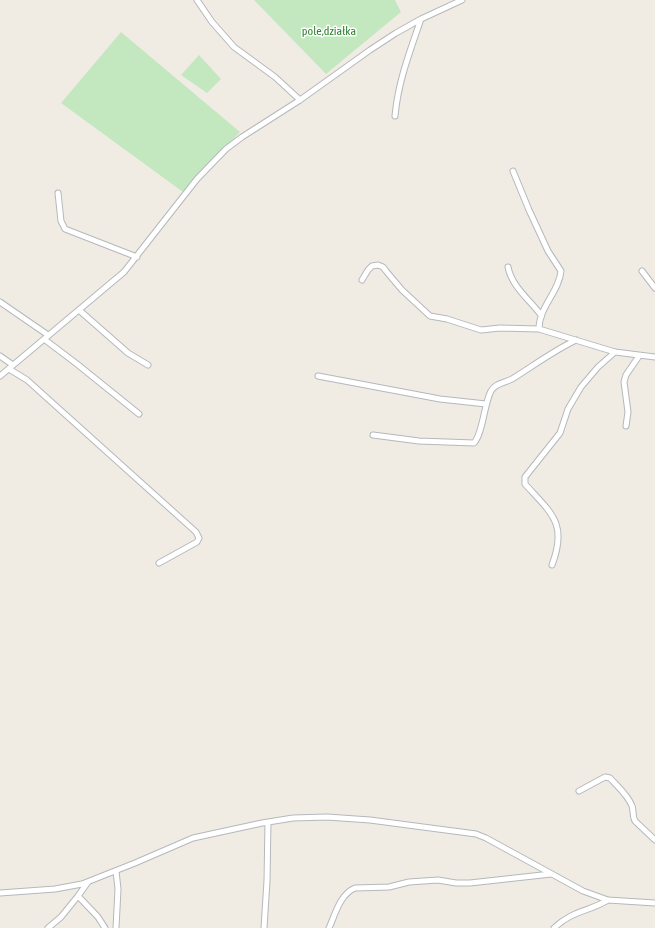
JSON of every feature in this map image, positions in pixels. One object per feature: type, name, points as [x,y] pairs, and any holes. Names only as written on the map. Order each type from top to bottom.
[{"type":"street","points":[[197,0],[212,22],[234,46],[275,77],[300,100]]},
{"type":"street","points":[[0,376],[124,272],[197,179],[222,153],[242,137],[300,100],[370,50],[421,19],[462,0]]},
{"type":"street","points":[[395,116],[396,97],[399,85],[421,19]]},
{"type":"street","points":[[513,171],[548,251],[561,271],[558,282],[540,315],[539,328]]},
{"type":"street","points":[[58,193],[61,221],[66,229],[137,257]]},
{"type":"street","points":[[362,280],[372,266],[378,265],[383,267],[402,290],[430,316],[447,319],[481,330],[500,328],[539,328],[615,352],[655,357]]},
{"type":"street","points":[[508,267],[511,278],[516,286],[540,315]]},
{"type":"street","points":[[642,272],[655,288]]},
{"type":"street","points":[[0,302],[46,337],[77,364],[140,414]]},
{"type":"street","points":[[79,310],[103,329],[128,353],[148,365]]},
{"type":"street","points":[[373,435],[419,441],[474,443],[478,436],[486,404],[491,391],[495,386],[508,382],[554,352],[576,340]]},
{"type":"street","points":[[552,565],[559,536],[556,522],[551,512],[525,484],[525,477],[560,433],[568,409],[581,387],[598,367],[615,352]]},
{"type":"street","points":[[0,356],[196,532],[199,538],[197,542],[159,563]]},
{"type":"street","points":[[626,426],[628,412],[624,382],[626,375],[639,356]]},
{"type":"street","points":[[318,376],[440,399],[486,404]]},
{"type":"street","points":[[579,791],[605,777],[610,778],[629,800],[635,821],[655,840]]},
{"type":"street","points":[[0,893],[55,890],[89,881],[116,871],[189,839],[293,818],[327,817],[370,820],[476,834],[583,891],[608,900],[655,903]]},
{"type":"street","points":[[264,928],[267,881],[268,822]]},
{"type":"street","points":[[116,871],[118,889],[116,928]]},
{"type":"street","points":[[329,928],[347,893],[355,888],[389,887],[409,882],[438,880],[456,883],[470,883],[552,874]]},
{"type":"street","points":[[48,928],[61,917],[89,881]]},
{"type":"street","points":[[78,896],[98,917],[105,928]]},
{"type":"street","points":[[554,928],[572,914],[608,900]]},
{"type":"green space","name":"pole,działka","points":[[254,0],[395,0],[401,12],[326,74]]},
{"type":"green space","points":[[121,32],[240,132],[183,192],[61,103]]},
{"type":"green space","points":[[199,55],[221,79],[207,93],[181,75]]}]
